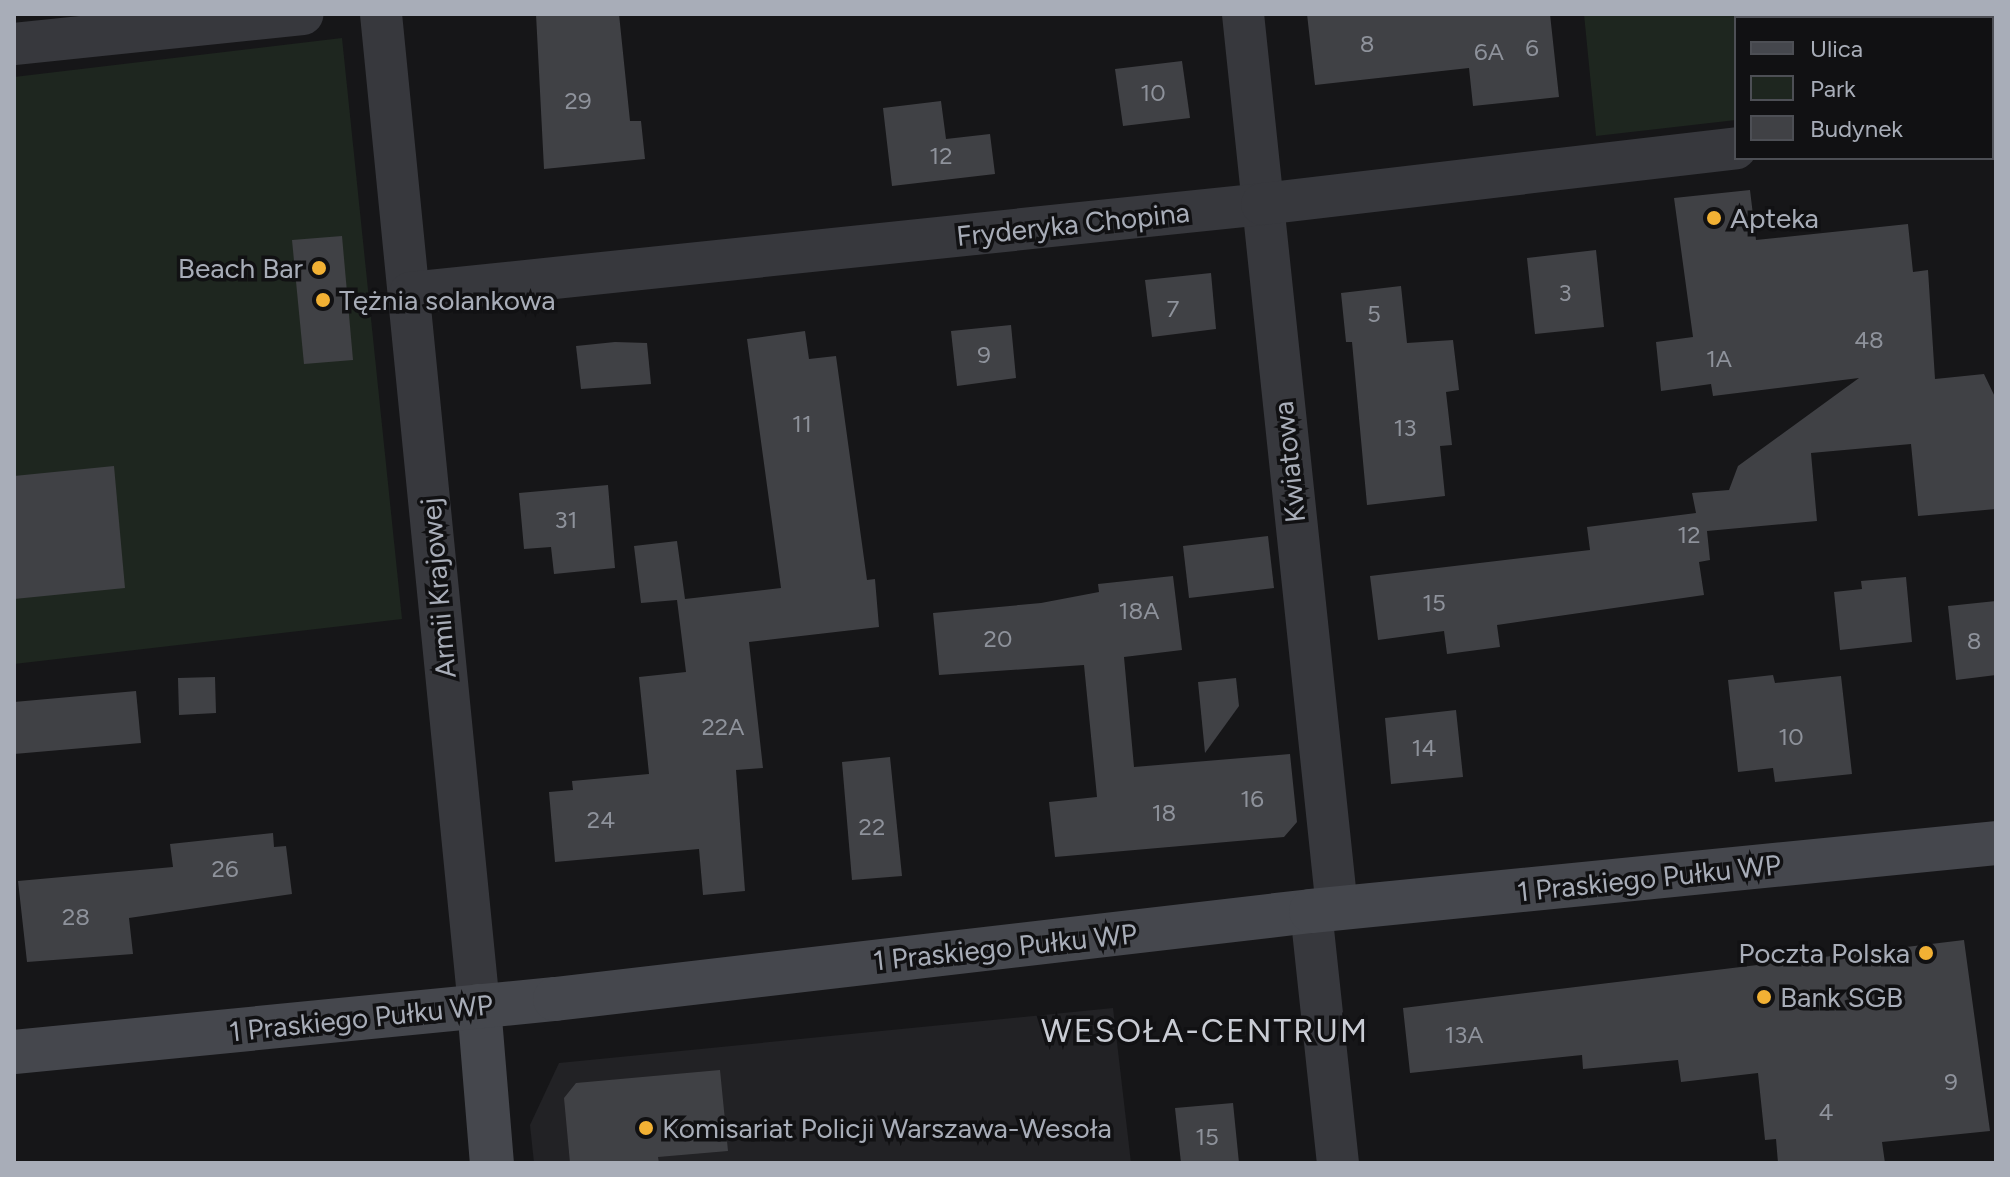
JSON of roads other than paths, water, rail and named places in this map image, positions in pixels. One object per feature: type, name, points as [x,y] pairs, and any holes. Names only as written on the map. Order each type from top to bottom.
[{"type":"street","points":[[14,44],[302,14]]},
{"type":"street","name":"Armii Krajowej","points":[[381,14],[492,1163]]},
{"type":"street","name":"Kwiatowa","points":[[1243,14],[1324,910],[1338,1163]]},
{"type":"street","name":"Fryderyka Chopina","points":[[410,293],[1262,204],[1734,148]]},
{"type":"street","name":"1 Praskiego Pułku WP","points":[[14,1052],[479,1006],[1324,910],[1996,843]]},
{"type":"place","name":"Apteka","points":[[1714,218]]},
{"type":"place","name":"Beach Bar","points":[[319,268]]},
{"type":"place","name":"Tężnia solankowa","points":[[323,300]]},
{"type":"place","name":"Poczta Polska","points":[[1926,953]]},
{"type":"place","name":"Bank SGB","points":[[1764,997]]},
{"type":"place","name":"Komisariat Policji Warszawa-Wesoła","points":[[646,1128]]},
{"type":"district","name":"WESOŁA-CENTRUM","points":[[1205,1031]]}]
